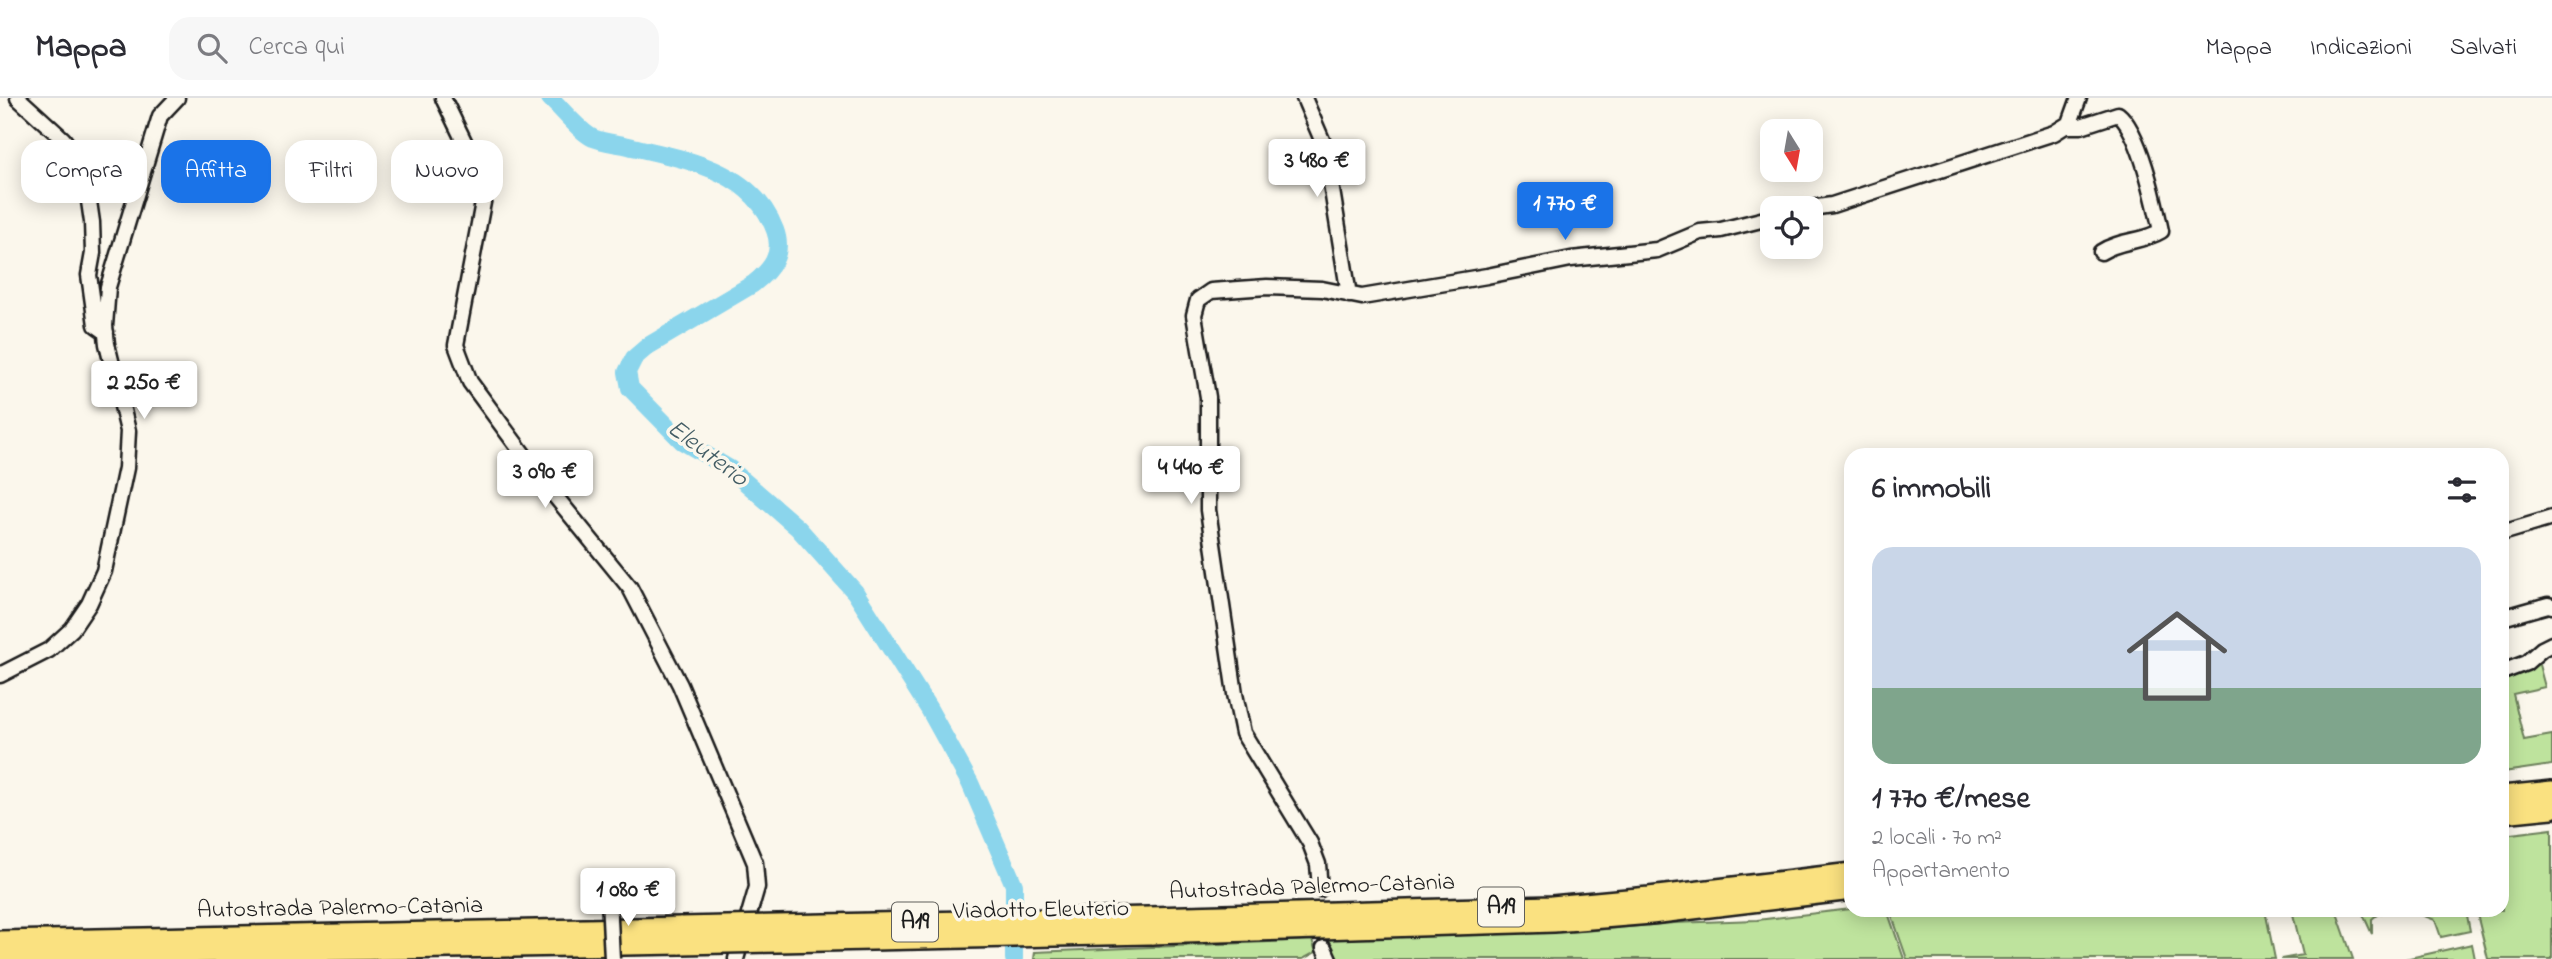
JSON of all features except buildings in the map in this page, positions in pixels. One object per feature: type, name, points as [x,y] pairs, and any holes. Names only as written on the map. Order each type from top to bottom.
[{"type":"highway","points":[[2509,795],[2552,790]]},
{"type":"highway","points":[[2509,812],[2552,808]]},
{"type":"highway","name":"Autostrada Palermo-Catania","points":[[1150,925],[1552,906],[1844,874]]},
{"type":"highway","name":"Autostrada Palermo-Catania","points":[[1150,925],[1554,922],[1651,914],[1844,891]]},
{"type":"highway","name":"Viadotto Eleuterio","points":[[681,935],[1150,925]]},
{"type":"highway","name":"Autostrada Palermo-Catania","points":[[0,941],[681,935]]},
{"type":"highway","name":"Autostrada Palermo-Catania","points":[[0,956],[681,935]]},
{"type":"street","points":[[18,98],[63,139],[84,167],[92,222],[93,253],[89,275],[92,303],[96,325],[106,332]]},
{"type":"street","points":[[0,675],[48,650],[72,629],[89,604],[104,570],[126,468],[128,432],[106,332],[108,287],[160,116],[177,98]]},
{"type":"street","points":[[443,98],[477,166],[485,191],[456,345],[470,382],[547,485],[630,588],[680,685],[755,863],[757,887],[736,959]]},
{"type":"street","points":[[1304,98],[1325,147],[1349,295]]},
{"type":"street","points":[[1823,206],[2054,134],[2070,123],[2079,98]]},
{"type":"street","points":[[2066,126],[2081,126],[2118,114],[2124,119],[2133,136],[2152,189],[2161,231],[2153,236],[2108,247],[2101,252]]},
{"type":"street","points":[[1320,889],[1318,864],[1310,843],[1243,733],[1238,710],[1208,510],[1208,397],[1194,315],[1198,300],[1211,292],[1288,288],[1322,289],[1362,297],[1572,259],[1657,250],[1700,232],[1760,220]]},
{"type":"street","points":[[2509,531],[2552,518]]},
{"type":"street","points":[[2509,616],[2552,606]]},
{"type":"street","points":[[2509,669],[2526,663],[2552,644]]},
{"type":"street","points":[[609,899],[612,959]]},
{"type":"green space","points":[[2538,661],[2545,687],[2513,694],[2524,740],[2552,735],[2552,765],[2509,771],[2509,678]]},
{"type":"green space","points":[[2552,829],[2552,959],[2488,959],[2478,917],[2509,917],[2509,834]]},
{"type":"green space","points":[[1844,910],[1844,917],[1889,917],[1904,959],[1335,959],[1328,939],[1583,931],[1674,923],[1757,920]]},
{"type":"green space","points":[[1892,917],[2266,917],[2275,959],[1907,959]]},
{"type":"green space","points":[[2294,917],[2338,917],[2353,959],[2281,959],[2303,955]]},
{"type":"green space","points":[[2364,917],[2374,917],[2372,934]]},
{"type":"green space","points":[[2427,917],[2467,917],[2470,931],[2441,937],[2435,920]]},
{"type":"green space","points":[[1312,940],[1316,952],[1303,959],[1034,959],[1035,952]]},
{"type":"green space","points":[[2472,944],[2475,959],[2405,959]]},
{"type":"waterway","name":"Eleuterio","points":[[550,98],[593,138],[669,155],[713,170],[750,193],[764,209],[775,230],[778,247],[770,267],[753,284],[648,346],[634,358],[627,372],[630,388],[682,441],[730,469],[798,528],[855,592],[929,709],[970,783],[1014,885],[1014,959]]}]
